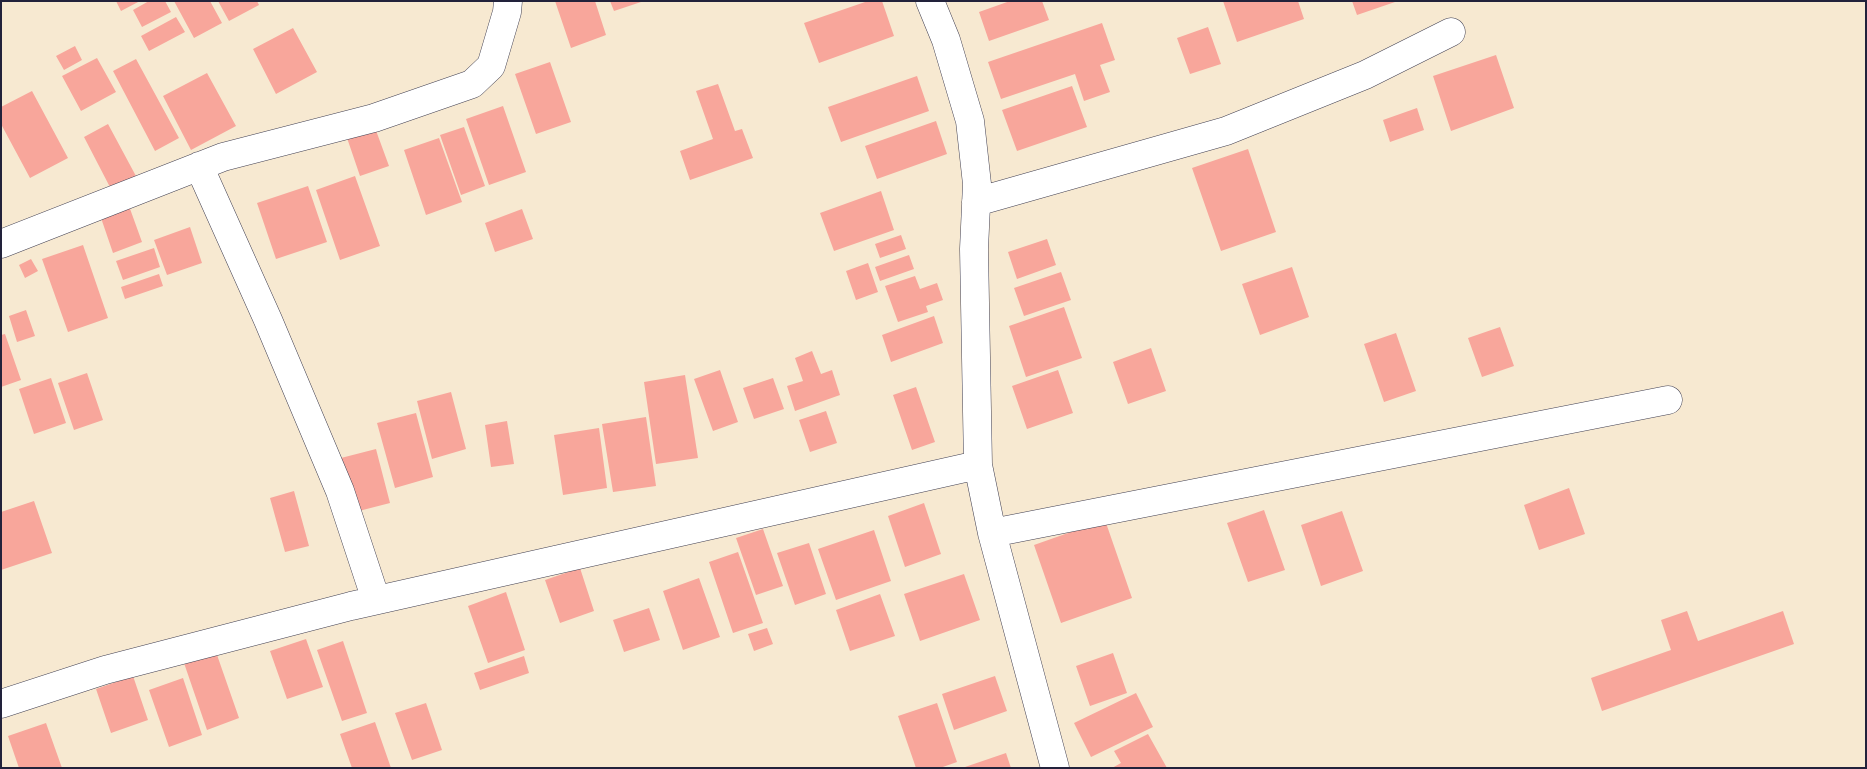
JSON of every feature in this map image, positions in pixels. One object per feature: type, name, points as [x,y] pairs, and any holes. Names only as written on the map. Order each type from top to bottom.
[{"type":"street","points":[[1,244],[223,157],[374,118],[472,84],[491,66],[507,12],[508,1]]},
{"type":"street","points":[[930,1],[946,40],[970,121],[977,184],[974,249],[978,465],[992,533],[1055,768]]},
{"type":"street","points":[[976,202],[1226,131],[1365,75],[1451,32]]},
{"type":"street","points":[[199,166],[268,320],[340,491],[376,600]]},
{"type":"street","points":[[992,533],[1668,400]]},
{"type":"street","points":[[1,704],[105,670],[376,600],[978,465]]},
{"type":"building","points":[[116,1],[140,1],[121,11]]},
{"type":"building","points":[[149,1],[165,1],[171,12],[142,27],[133,10]]},
{"type":"building","points":[[174,1],[210,1],[222,23],[194,38]]},
{"type":"building","points":[[218,1],[257,1],[259,5],[229,21]]},
{"type":"building","points":[[555,1],[595,1],[606,35],[571,48]]},
{"type":"building","points":[[610,1],[641,1],[641,2],[614,11]]},
{"type":"building","points":[[868,1],[882,1],[894,36],[819,63],[804,23]]},
{"type":"building","points":[[1010,1],[1042,1],[1049,20],[989,41],[979,12]]},
{"type":"building","points":[[1223,1],[1298,1],[1304,19],[1237,42]]},
{"type":"building","points":[[1352,1],[1395,1],[1395,2],[1357,15]]},
{"type":"building","points":[[176,17],[185,32],[149,51],[141,36]]},
{"type":"building","points":[[1102,23],[1115,60],[1100,65],[1110,92],[1084,101],[1075,74],[1001,99],[988,62]]},
{"type":"building","points":[[1208,27],[1221,64],[1190,74],[1177,38]]},
{"type":"building","points":[[293,28],[317,72],[276,94],[253,49]]},
{"type":"building","points":[[75,46],[82,60],[64,70],[56,56]]},
{"type":"building","points":[[1496,55],[1514,108],[1451,131],[1433,76]]},
{"type":"building","points":[[97,58],[116,92],[81,111],[62,76]]},
{"type":"building","points":[[136,59],[179,138],[155,151],[113,71]]},
{"type":"building","points":[[550,62],[571,122],[536,134],[515,74]]},
{"type":"building","points":[[207,73],[236,126],[191,150],[163,96]]},
{"type":"building","points":[[917,76],[929,111],[841,142],[828,107]]},
{"type":"building","points":[[718,84],[735,131],[742,129],[753,158],[690,180],[680,151],[713,139],[696,91]]},
{"type":"building","points":[[1072,86],[1087,127],[1017,151],[1002,110]]},
{"type":"building","points":[[32,91],[68,158],[30,178],[1,124],[1,107]]},
{"type":"building","points":[[503,106],[526,172],[489,185],[466,119]]},
{"type":"building","points":[[1417,108],[1424,130],[1390,142],[1383,120]]},
{"type":"building","points":[[936,121],[947,154],[877,179],[865,146]]},
{"type":"building","points":[[108,124],[137,178],[112,191],[84,137]]},
{"type":"building","points":[[374,125],[389,166],[360,176],[346,135]]},
{"type":"building","points":[[464,127],[485,186],[461,195],[440,135]]},
{"type":"building","points":[[439,138],[462,202],[426,215],[404,150]]},
{"type":"building","points":[[1248,149],[1276,232],[1221,251],[1192,168]]},
{"type":"building","points":[[355,176],[380,246],[340,260],[316,190]]},
{"type":"building","points":[[308,186],[327,242],[276,259],[257,203]]},
{"type":"building","points":[[881,191],[894,230],[834,251],[820,213]]},
{"type":"building","points":[[129,206],[142,242],[113,253],[100,215]]},
{"type":"building","points":[[522,209],[533,239],[495,252],[485,223]]},
{"type":"building","points":[[190,227],[202,263],[167,275],[154,240]]},
{"type":"building","points":[[901,235],[906,249],[880,258],[875,244]]},
{"type":"building","points":[[1047,239],[1056,265],[1017,279],[1008,252]]},
{"type":"building","points":[[83,245],[108,318],[68,332],[42,259]]},
{"type":"building","points":[[154,248],[160,267],[123,280],[116,261]]},
{"type":"building","points":[[909,255],[914,269],[880,281],[875,267]]},
{"type":"building","points":[[31,259],[38,271],[25,278],[19,265]]},
{"type":"building","points":[[868,263],[878,292],[856,300],[846,271]]},
{"type":"building","points":[[1292,267],[1309,317],[1260,335],[1242,284]]},
{"type":"building","points":[[1061,272],[1071,300],[1024,316],[1014,288]]},
{"type":"building","points":[[159,274],[163,286],[125,299],[121,287]]},
{"type":"building","points":[[915,276],[920,289],[937,283],[943,300],[926,306],[928,312],[898,322],[885,286]]},
{"type":"building","points":[[1064,307],[1082,358],[1026,377],[1009,326]]},
{"type":"building","points":[[26,310],[35,336],[17,342],[9,316]]},
{"type":"building","points":[[934,316],[943,343],[891,362],[882,335]]},
{"type":"building","points":[[1500,327],[1514,366],[1482,377],[1468,338]]},
{"type":"building","points":[[1396,333],[1416,391],[1384,402],[1364,344]]},
{"type":"building","points":[[5,334],[21,380],[1,387],[1,335]]},
{"type":"building","points":[[1151,348],[1166,391],[1128,404],[1113,362]]},
{"type":"building","points":[[812,351],[821,374],[832,370],[840,395],[795,411],[787,386],[803,381],[795,358]]},
{"type":"building","points":[[720,370],[738,422],[713,431],[694,379]]},
{"type":"building","points":[[1058,370],[1073,413],[1027,429],[1012,386]]},
{"type":"building","points":[[87,373],[103,420],[74,430],[58,383]]},
{"type":"building","points":[[685,375],[698,458],[656,464],[644,382]]},
{"type":"building","points":[[51,378],[66,423],[34,434],[19,389]]},
{"type":"building","points":[[773,378],[784,409],[754,419],[743,388]]},
{"type":"building","points":[[916,387],[935,442],[912,450],[893,395]]},
{"type":"building","points":[[451,392],[466,449],[432,459],[417,401]]},
{"type":"building","points":[[826,411],[837,443],[810,452],[799,420]]},
{"type":"building","points":[[416,413],[433,477],[395,488],[377,423]]},
{"type":"building","points":[[646,417],[656,486],[613,492],[602,424]]},
{"type":"building","points":[[507,421],[514,464],[491,467],[485,425]]},
{"type":"building","points":[[599,428],[607,488],[563,495],[554,435]]},
{"type":"building","points":[[376,449],[390,503],[355,512],[341,458]]},
{"type":"building","points":[[1569,488],[1585,534],[1539,550],[1524,505]]},
{"type":"building","points":[[294,491],[309,546],[285,552],[270,498]]},
{"type":"building","points":[[34,501],[52,553],[1,570],[1,512]]},
{"type":"building","points":[[924,503],[941,554],[905,567],[888,516]]},
{"type":"building","points":[[1264,510],[1285,570],[1248,582],[1227,523]]},
{"type":"building","points":[[1342,511],[1363,571],[1321,586],[1301,525]]},
{"type":"building","points":[[1105,520],[1132,598],[1061,623],[1034,545]]},
{"type":"building","points":[[763,529],[783,586],[756,595],[736,538]]},
{"type":"building","points":[[874,530],[891,581],[836,600],[818,549]]},
{"type":"building","points":[[809,543],[826,594],[795,605],[777,553]]},
{"type":"building","points":[[738,552],[763,623],[733,633],[709,562]]},
{"type":"building","points":[[580,568],[594,611],[560,623],[545,580]]},
{"type":"building","points":[[964,574],[980,620],[920,641],[904,594]]},
{"type":"building","points":[[699,578],[720,637],[683,650],[663,591]]},
{"type":"building","points":[[506,592],[525,650],[488,663],[468,606]]},
{"type":"building","points":[[880,594],[895,636],[850,651],[836,610]]},
{"type":"building","points":[[649,608],[660,640],[624,652],[613,620]]},
{"type":"building","points":[[1687,611],[1698,641],[1783,611],[1794,644],[1602,711],[1591,678],[1671,650],[1661,620]]},
{"type":"building","points":[[767,628],[773,644],[754,651],[748,634]]},
{"type":"building","points":[[306,639],[323,687],[287,699],[270,651]]},
{"type":"building","points":[[343,641],[367,713],[342,721],[317,650]]},
{"type":"building","points":[[216,652],[239,718],[207,730],[184,663]]},
{"type":"building","points":[[1113,653],[1127,693],[1090,706],[1076,666]]},
{"type":"building","points":[[524,656],[529,673],[480,690],[474,673]]},
{"type":"building","points":[[133,676],[148,720],[111,733],[96,689]]},
{"type":"building","points":[[995,676],[1007,711],[954,730],[942,694]]},
{"type":"building","points":[[183,678],[202,735],[169,747],[149,690]]},
{"type":"building","points":[[1136,693],[1153,727],[1091,757],[1074,723]]},
{"type":"building","points":[[426,703],[442,750],[412,760],[395,713]]},
{"type":"building","points":[[937,703],[957,762],[940,768],[916,768],[898,716]]},
{"type":"building","points":[[375,722],[391,768],[352,768],[340,734]]},
{"type":"building","points":[[46,723],[62,768],[19,768],[8,736]]},
{"type":"building","points":[[1148,734],[1167,768],[1112,768],[1121,763],[1114,751]]},
{"type":"building","points":[[1006,753],[1011,768],[965,768],[965,767]]}]
